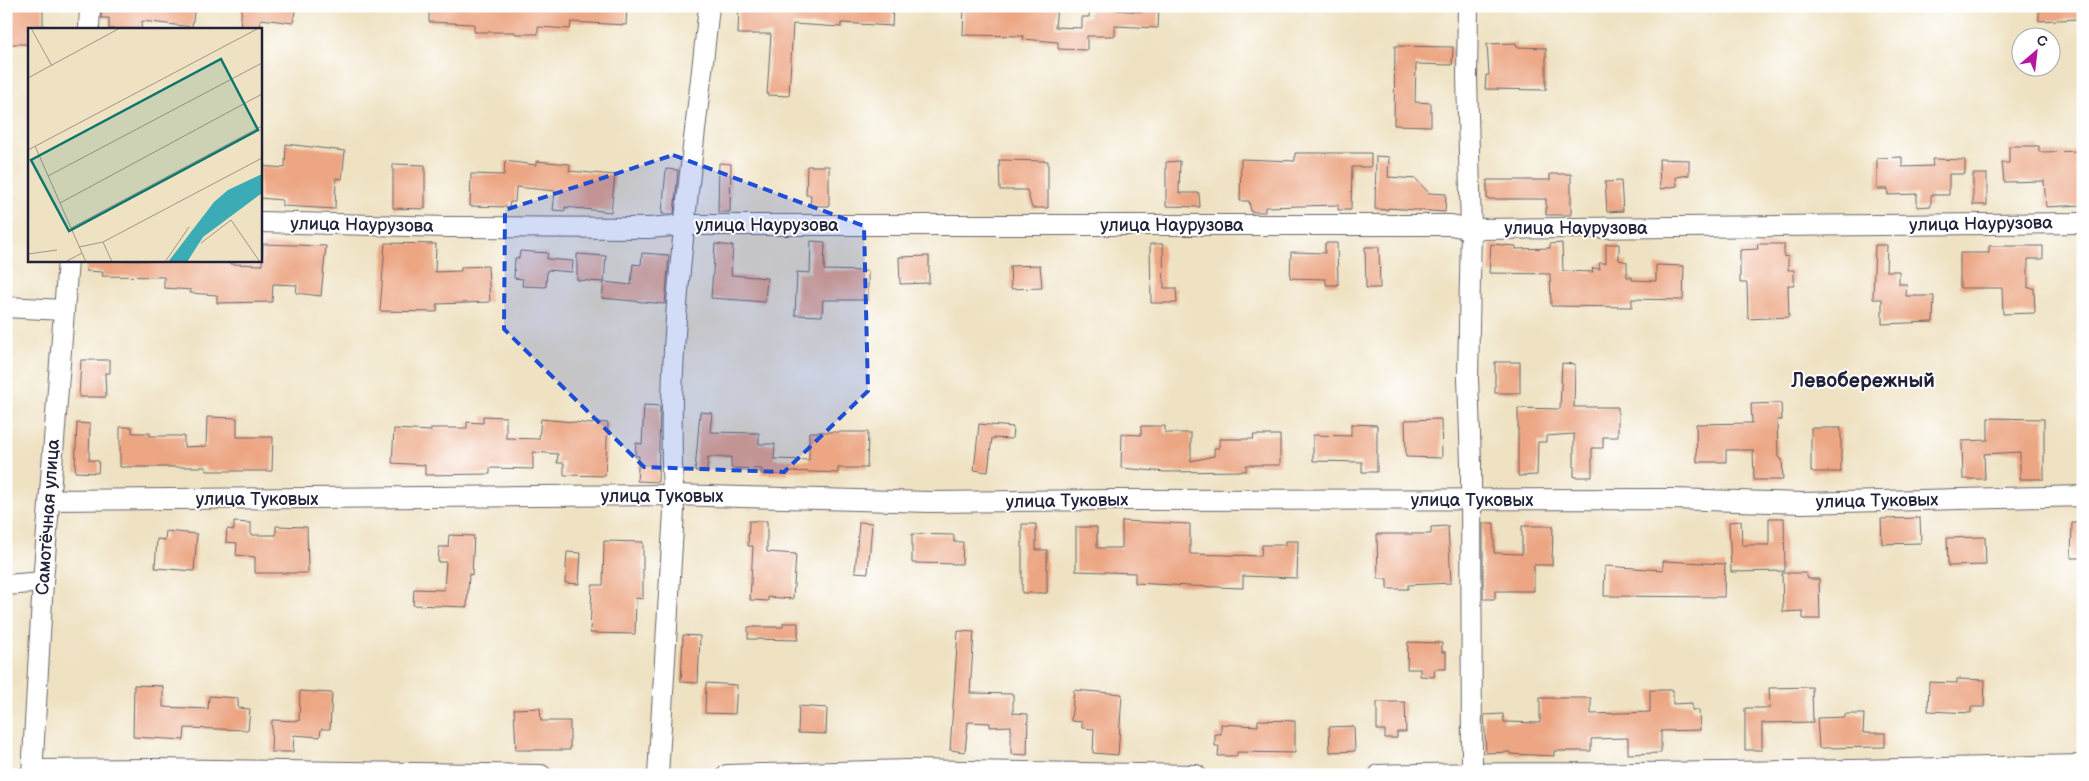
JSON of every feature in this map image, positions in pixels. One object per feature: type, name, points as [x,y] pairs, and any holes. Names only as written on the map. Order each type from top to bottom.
[{"type":"street","points":[[89,28],[90,6]]},
{"type":"street","points":[[658,775],[674,511],[672,474],[675,347],[685,225],[709,6]]},
{"type":"street","points":[[1468,6],[1467,77],[1471,229],[1468,378],[1471,500],[1472,773]]},
{"type":"street","name":"улица Наурузова","points":[[261,222],[456,227],[649,228],[685,225],[1451,225],[1471,229],[2083,223]]},
{"type":"street","name":"Самотёчная улица","points":[[32,772],[43,582],[68,261]]},
{"type":"street","points":[[6,307],[63,310]]},
{"type":"street","name":"улица Туковых","points":[[50,500],[673,495],[930,502],[1673,499],[1802,503],[2083,496]]},
{"type":"street","points":[[6,585],[43,582]]},
{"type":"street","points":[[1380,775],[1744,772],[2083,765]]},
{"type":"street","points":[[32,772],[153,768],[541,775]]},
{"type":"street","points":[[728,775],[908,770],[1196,775]]},
{"type":"highlighted area","points":[[673,155],[864,226],[868,391],[784,472],[644,467],[504,329],[505,210]]},
{"type":"building","points":[[6,6],[43,6],[43,28],[28,28],[28,44],[6,44]]},
{"type":"building","points":[[102,6],[195,6],[192,27],[142,21],[141,28],[109,28],[109,18],[101,18]]},
{"type":"building","points":[[242,6],[296,6],[293,23],[261,19],[260,28],[240,28]]},
{"type":"building","points":[[429,6],[627,6],[626,25],[571,22],[570,29],[538,27],[538,34],[515,34],[515,32],[474,32],[474,24],[429,22]]},
{"type":"building","points":[[739,6],[893,6],[892,26],[841,23],[841,27],[793,24],[789,96],[767,95],[771,34],[738,34]]},
{"type":"building","points":[[964,6],[1057,8],[1055,27],[1082,28],[1082,17],[1089,17],[1090,6],[1116,6],[1116,10],[1143,12],[1143,6],[1159,6],[1158,28],[1115,26],[1115,36],[1087,36],[1087,50],[1058,49],[1058,42],[1023,39],[1024,36],[963,35]]},
{"type":"building","points":[[2077,8],[2078,19],[2039,21],[2039,9]]},
{"type":"building","points":[[1516,43],[1517,47],[1546,48],[1546,90],[1485,89],[1486,75],[1489,75],[1487,44]]},
{"type":"building","points":[[1395,46],[1453,47],[1452,65],[1416,64],[1415,102],[1431,103],[1431,126],[1394,125]]},
{"type":"building","points":[[286,144],[345,151],[342,179],[336,178],[335,209],[282,206],[282,200],[261,198],[261,166],[285,168]]},
{"type":"building","points":[[2009,146],[2039,146],[2039,152],[2083,151],[2083,205],[2046,207],[2044,181],[2004,182],[2002,163],[2009,163]]},
{"type":"building","points":[[1295,153],[1371,153],[1371,167],[1352,167],[1351,210],[1338,210],[1338,205],[1265,207],[1265,212],[1251,212],[1249,201],[1240,201],[1241,159],[1295,161]]},
{"type":"building","points":[[1376,156],[1389,157],[1388,177],[1416,179],[1429,193],[1446,194],[1445,212],[1388,208],[1388,210],[1375,209]]},
{"type":"building","points":[[1902,157],[1902,167],[1933,166],[1932,159],[1965,160],[1965,174],[1949,174],[1949,195],[1931,195],[1931,206],[1917,207],[1917,194],[1888,195],[1888,189],[1877,189],[1877,158]]},
{"type":"building","points":[[1659,159],[1689,160],[1689,175],[1676,177],[1677,186],[1660,189]]},
{"type":"building","points":[[999,160],[1048,161],[1048,208],[1032,208],[1027,190],[1000,190]]},
{"type":"building","points":[[505,161],[536,165],[536,161],[570,164],[569,171],[615,175],[611,212],[565,207],[565,211],[553,210],[555,191],[516,187],[515,202],[510,202],[509,207],[470,206],[471,174],[504,175]]},
{"type":"building","points":[[1180,161],[1179,193],[1199,193],[1200,207],[1166,206],[1166,162]]},
{"type":"building","points":[[719,163],[731,164],[730,212],[718,212]]},
{"type":"building","points":[[393,164],[425,165],[425,209],[393,208]]},
{"type":"building","points":[[807,166],[829,166],[829,206],[810,206],[811,195],[806,195]]},
{"type":"building","points":[[666,169],[678,170],[674,214],[662,214]]},
{"type":"building","points":[[1550,174],[1571,174],[1571,215],[1546,215],[1546,199],[1487,199],[1487,180],[1550,180]]},
{"type":"building","points":[[1973,174],[1987,174],[1987,205],[1973,205]]},
{"type":"building","points":[[1621,181],[1623,211],[1607,212],[1605,182]]},
{"type":"building","points":[[811,241],[825,242],[824,270],[868,271],[868,300],[823,300],[822,316],[795,315],[797,272],[810,273]]},
{"type":"building","points":[[385,243],[436,244],[435,272],[461,271],[461,267],[488,266],[490,302],[437,304],[437,312],[380,311]]},
{"type":"building","points":[[1325,243],[1337,243],[1338,285],[1326,285],[1326,279],[1290,278],[1291,252],[1325,253]]},
{"type":"building","points":[[1562,243],[1563,271],[1593,272],[1592,268],[1600,269],[1599,263],[1606,263],[1606,244],[1619,244],[1619,260],[1627,262],[1627,277],[1632,277],[1632,280],[1656,281],[1656,265],[1684,266],[1683,300],[1632,299],[1632,307],[1551,306],[1550,274],[1489,273],[1491,244],[1516,246],[1516,249],[1550,248],[1550,244]]},
{"type":"building","points":[[263,244],[326,246],[321,296],[296,293],[297,285],[273,284],[272,302],[217,303],[217,295],[190,293],[191,290],[164,288],[164,277],[102,276],[103,272],[86,271],[87,261],[230,261],[230,264],[262,265]]},
{"type":"building","points":[[715,244],[733,246],[731,275],[767,278],[765,302],[711,298]]},
{"type":"building","points":[[1150,244],[1163,244],[1164,288],[1176,288],[1177,303],[1151,303]]},
{"type":"building","points":[[1757,244],[1784,244],[1784,257],[1788,256],[1788,270],[1794,270],[1794,285],[1788,285],[1789,317],[1748,319],[1747,283],[1740,283],[1740,250],[1758,249]]},
{"type":"building","points":[[1875,245],[1887,245],[1886,271],[1899,271],[1899,284],[1907,284],[1906,296],[1934,296],[1933,322],[1882,324],[1882,299],[1873,299]]},
{"type":"building","points":[[1989,246],[2043,246],[2043,259],[2028,259],[2028,288],[2034,288],[2035,313],[2003,314],[2002,288],[1960,288],[1960,253],[1989,253]]},
{"type":"building","points":[[1365,247],[1379,247],[1380,288],[1366,288]]},
{"type":"building","points":[[520,251],[548,253],[547,259],[573,261],[572,272],[547,270],[546,287],[522,286],[523,279],[514,278],[515,258],[519,258]]},
{"type":"building","points":[[642,253],[669,255],[665,304],[602,298],[604,282],[631,285],[633,264],[641,265]]},
{"type":"building","points":[[577,254],[606,256],[604,282],[577,280]]},
{"type":"building","points":[[929,256],[929,283],[900,284],[899,257]]},
{"type":"building","points":[[1040,265],[1042,288],[1011,289],[1010,266]]},
{"type":"building","points":[[81,360],[110,360],[110,373],[105,373],[106,397],[79,397]]},
{"type":"building","points":[[1495,362],[1520,362],[1520,393],[1495,393]]},
{"type":"building","points":[[1562,363],[1575,364],[1574,407],[1618,407],[1618,437],[1603,437],[1603,448],[1592,448],[1592,477],[1574,477],[1574,434],[1546,436],[1546,442],[1538,442],[1537,475],[1518,476],[1518,408],[1560,409]]},
{"type":"building","points":[[1781,403],[1782,420],[1777,420],[1778,457],[1782,459],[1783,480],[1754,480],[1753,450],[1726,450],[1726,462],[1697,462],[1696,424],[1752,423],[1751,404]]},
{"type":"building","points":[[644,405],[660,406],[658,482],[637,481],[639,456],[635,456],[636,443],[642,444]]},
{"type":"building","points":[[700,412],[712,413],[710,432],[759,433],[759,444],[775,444],[774,459],[809,460],[809,432],[868,432],[867,468],[838,468],[838,473],[788,471],[788,475],[761,474],[762,469],[731,468],[731,457],[708,457],[707,471],[695,471]]},
{"type":"building","points":[[483,416],[506,417],[506,438],[539,439],[541,419],[593,424],[593,422],[608,423],[605,476],[564,475],[564,463],[557,463],[558,454],[533,452],[533,469],[490,468],[490,474],[425,475],[425,465],[392,463],[394,429],[431,431],[431,428],[467,428],[467,422],[483,423]]},
{"type":"building","points":[[207,417],[237,418],[237,437],[273,437],[272,471],[206,471],[206,467],[120,467],[120,427],[132,427],[132,433],[150,433],[150,436],[184,436],[184,447],[206,446]]},
{"type":"building","points":[[1988,418],[2044,419],[2044,479],[2020,479],[2020,452],[1984,454],[1985,479],[1963,479],[1962,441],[1988,440]]},
{"type":"building","points":[[1441,419],[1442,458],[1406,457],[1405,420]]},
{"type":"building","points":[[77,423],[90,424],[89,460],[99,461],[98,473],[75,472]]},
{"type":"building","points":[[979,424],[1013,427],[1012,439],[992,438],[988,472],[974,470]]},
{"type":"building","points":[[1351,424],[1377,425],[1377,472],[1362,472],[1362,462],[1313,461],[1313,435],[1351,436]]},
{"type":"building","points":[[1141,426],[1165,426],[1165,433],[1191,433],[1191,461],[1214,456],[1214,448],[1219,448],[1219,439],[1254,439],[1253,435],[1280,435],[1280,465],[1246,465],[1246,471],[1166,472],[1121,468],[1122,434],[1141,435]]},
{"type":"building","points":[[1811,428],[1841,428],[1841,472],[1811,472]]},
{"type":"building","points":[[1769,518],[1784,518],[1785,571],[1731,572],[1729,522],[1741,521],[1742,545],[1769,545]]},
{"type":"building","points":[[1920,518],[1921,543],[1882,544],[1881,519]]},
{"type":"building","points":[[749,521],[767,521],[767,552],[796,554],[793,599],[768,597],[768,601],[750,600],[753,546],[748,546]]},
{"type":"building","points":[[1122,521],[1190,524],[1190,554],[1261,556],[1262,545],[1286,545],[1286,541],[1298,541],[1297,578],[1243,576],[1243,588],[1135,583],[1135,573],[1076,571],[1076,527],[1097,527],[1097,548],[1122,548]]},
{"type":"building","points":[[234,522],[251,523],[251,535],[276,535],[276,526],[307,527],[308,573],[255,573],[255,557],[236,555],[237,543],[226,542],[227,529],[234,530]]},
{"type":"building","points":[[859,522],[872,523],[868,573],[855,572]]},
{"type":"building","points":[[1483,523],[1494,523],[1494,553],[1522,554],[1522,526],[1553,526],[1552,565],[1534,565],[1534,591],[1495,591],[1495,599],[1483,599]]},
{"type":"building","points":[[2072,523],[2083,523],[2083,558],[2071,558]]},
{"type":"building","points":[[1022,524],[1036,524],[1036,550],[1047,550],[1047,593],[1022,593]]},
{"type":"building","points":[[1448,526],[1451,583],[1408,585],[1408,589],[1387,589],[1387,579],[1378,579],[1377,534],[1431,534],[1431,527]]},
{"type":"building","points":[[166,531],[197,534],[194,571],[155,568],[157,539],[165,540]]},
{"type":"building","points":[[912,534],[954,535],[954,542],[963,542],[962,564],[912,563]]},
{"type":"building","points":[[449,535],[474,536],[472,575],[469,574],[467,607],[413,605],[414,589],[444,590],[446,562],[438,562],[439,547],[448,547]]},
{"type":"building","points":[[1985,537],[1986,565],[1948,566],[1947,538]]},
{"type":"building","points":[[604,541],[643,542],[643,599],[636,598],[635,634],[590,633],[592,585],[603,585]]},
{"type":"building","points":[[567,552],[581,553],[579,584],[565,583]]},
{"type":"building","points":[[1663,561],[1725,564],[1724,597],[1604,596],[1605,566],[1663,570]]},
{"type":"building","points":[[1782,573],[1806,573],[1808,579],[1819,579],[1820,619],[1803,619],[1803,611],[1783,612]]},
{"type":"building","points":[[783,623],[798,623],[798,640],[748,639],[748,627],[783,627]]},
{"type":"building","points":[[958,631],[974,632],[970,693],[1013,694],[1013,713],[1028,714],[1027,755],[1011,754],[1011,726],[990,727],[990,723],[968,722],[965,752],[950,750]]},
{"type":"building","points":[[683,635],[700,636],[698,683],[681,682]]},
{"type":"building","points":[[1408,642],[1442,643],[1442,652],[1446,652],[1446,669],[1435,669],[1434,677],[1420,676],[1420,669],[1407,669]]},
{"type":"building","points":[[1957,679],[1985,680],[1984,707],[1971,707],[1971,713],[1928,711],[1929,682],[1957,683]]},
{"type":"building","points":[[706,683],[737,685],[735,714],[705,713]]},
{"type":"building","points":[[134,685],[163,686],[163,707],[208,709],[209,696],[238,698],[238,708],[250,709],[248,730],[185,728],[184,740],[133,737]]},
{"type":"building","points":[[1812,687],[1813,722],[1762,723],[1762,750],[1745,750],[1745,708],[1770,708],[1769,688]]},
{"type":"building","points":[[1074,690],[1122,694],[1118,755],[1093,753],[1094,729],[1082,728],[1082,722],[1071,721]]},
{"type":"building","points":[[1650,690],[1673,690],[1673,704],[1692,703],[1692,710],[1699,710],[1700,730],[1661,731],[1661,753],[1628,754],[1628,738],[1591,739],[1591,751],[1554,751],[1554,756],[1510,754],[1510,752],[1486,753],[1484,715],[1503,714],[1504,722],[1540,723],[1540,698],[1591,698],[1591,714],[1650,712]]},
{"type":"building","points":[[300,691],[332,693],[330,729],[321,729],[320,737],[294,735],[293,752],[271,752],[272,720],[299,721]]},
{"type":"building","points":[[1377,702],[1405,702],[1406,732],[1397,732],[1397,738],[1385,738],[1385,730],[1377,730]]},
{"type":"building","points":[[799,706],[827,708],[826,734],[798,733]]},
{"type":"building","points":[[540,708],[541,721],[570,721],[570,750],[516,750],[514,709]]},
{"type":"building","points":[[1845,714],[1864,714],[1863,733],[1885,733],[1885,747],[1819,748],[1817,718],[1845,717]]},
{"type":"building","points":[[1258,720],[1295,721],[1295,753],[1237,752],[1237,756],[1218,756],[1219,746],[1215,746],[1215,734],[1221,734],[1221,724],[1258,726]]},
{"type":"building","points":[[1354,726],[1355,751],[1330,752],[1329,727]]},
{"type":"district","name":"Левобережный","points":[[1863,381]]}]
